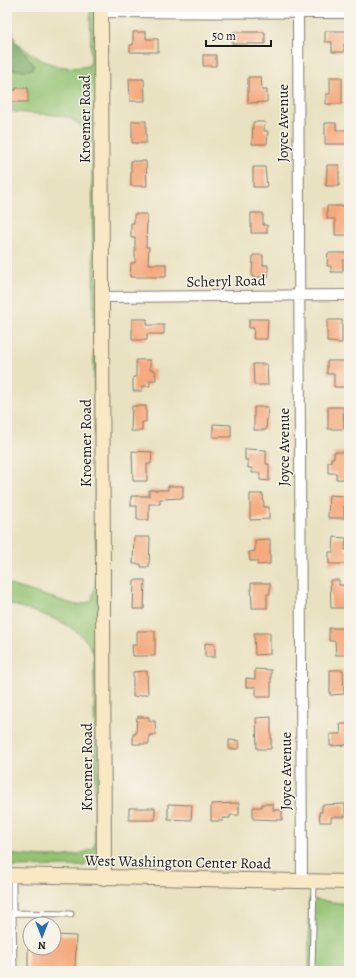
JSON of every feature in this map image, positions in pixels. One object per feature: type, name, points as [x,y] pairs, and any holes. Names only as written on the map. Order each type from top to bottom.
[{"type":"street","points":[[102,10],[349,13]]},
{"type":"street","name":"Kroemer Road","points":[[102,10],[104,878]]},
{"type":"street","name":"Joyce Avenue","points":[[298,13],[298,295],[308,881]]},
{"type":"street","name":"Scheryl Road","points":[[103,296],[349,295]]},
{"type":"street","name":"West Washington Center Road","points":[[10,875],[349,882]]},
{"type":"lane","points":[[10,875],[13,913],[14,971]]},
{"type":"lane","points":[[308,881],[312,971]]},
{"type":"lane","points":[[13,913],[71,914]]},
{"type":"path","points":[[7,82],[12,81]]},
{"type":"green space","points":[[7,7],[11,7],[11,24],[15,41],[34,65],[31,70],[14,70],[7,68]]},
{"type":"green space","points":[[90,7],[96,7],[99,851],[94,859],[84,866],[7,867],[7,854],[52,857],[76,855],[86,852],[94,847],[95,839],[94,655],[80,634],[69,627],[57,620],[7,603],[7,584],[76,605],[89,602],[92,599],[96,582],[92,148],[85,131],[74,120],[59,116],[7,111],[7,68],[14,70],[31,70],[27,55],[18,47],[15,41],[31,54],[48,63],[67,67],[88,66],[91,62]]},
{"type":"green space","points":[[309,899],[349,904],[349,971],[309,971]]},
{"type":"building","points":[[325,31],[349,31],[349,43],[344,44],[344,52],[332,52],[332,42],[325,42]]},
{"type":"building","points":[[133,32],[146,32],[146,39],[158,39],[158,52],[130,52],[130,45],[133,45]]},
{"type":"building","points":[[233,32],[265,32],[265,44],[232,44]]},
{"type":"building","points":[[203,55],[216,55],[216,66],[203,66]]},
{"type":"building","points":[[248,77],[261,77],[262,90],[267,90],[267,102],[248,103]]},
{"type":"building","points":[[330,77],[342,77],[342,104],[326,104],[326,94],[330,94]]},
{"type":"building","points":[[129,79],[144,79],[145,101],[130,101]]},
{"type":"building","points":[[16,88],[28,88],[28,102],[7,102],[7,90],[16,90]]},
{"type":"building","points":[[132,121],[146,121],[146,143],[132,143]]},
{"type":"building","points":[[253,122],[265,122],[264,131],[268,131],[267,144],[252,144]]},
{"type":"building","points":[[325,123],[336,123],[336,130],[348,130],[348,144],[325,144]]},
{"type":"building","points":[[131,161],[146,161],[147,186],[131,186]]},
{"type":"building","points":[[327,165],[339,165],[339,186],[326,186]]},
{"type":"building","points":[[253,167],[265,167],[267,187],[253,187]]},
{"type":"building","points":[[327,206],[347,206],[349,235],[335,235],[335,219],[327,219]]},
{"type":"building","points":[[251,213],[263,213],[263,225],[267,225],[267,233],[251,233]]},
{"type":"building","points":[[134,214],[147,214],[146,247],[149,247],[148,264],[166,264],[166,277],[130,277],[131,263],[135,263],[135,238],[131,238],[131,223],[134,223]]},
{"type":"building","points":[[328,253],[347,253],[346,260],[343,260],[343,272],[331,272],[331,266],[327,266]]},
{"type":"building","points":[[253,255],[263,255],[263,265],[268,265],[268,277],[252,277]]},
{"type":"building","points":[[132,319],[147,319],[147,325],[164,325],[164,334],[147,334],[147,340],[132,340]]},
{"type":"building","points":[[249,319],[268,319],[267,339],[253,339],[254,328],[249,328]]},
{"type":"building","points":[[327,320],[342,320],[342,343],[327,342]]},
{"type":"building","points":[[136,360],[150,360],[150,370],[155,370],[156,380],[150,380],[150,386],[142,386],[142,391],[133,391],[133,377],[136,377]]},
{"type":"building","points":[[327,361],[346,361],[346,387],[334,387],[334,374],[327,374]]},
{"type":"building","points":[[253,364],[267,364],[268,385],[254,385]]},
{"type":"building","points":[[132,406],[146,406],[146,422],[142,422],[142,431],[131,431]]},
{"type":"building","points":[[254,407],[268,407],[266,430],[254,430]]},
{"type":"building","points":[[328,407],[343,407],[344,429],[328,429]]},
{"type":"building","points":[[213,424],[231,425],[231,437],[213,437]]},
{"type":"building","points":[[245,449],[266,450],[266,464],[269,464],[269,481],[260,480],[260,473],[252,473],[252,468],[248,468],[248,460],[245,460]]},
{"type":"building","points":[[132,451],[152,452],[151,464],[147,464],[147,481],[133,481]]},
{"type":"building","points":[[334,452],[347,452],[347,479],[336,479],[336,473],[328,473],[328,462],[331,462],[331,458],[334,458]]},
{"type":"building","points":[[168,486],[183,486],[183,498],[160,499],[160,504],[149,504],[149,520],[137,520],[137,506],[131,506],[131,496],[149,496],[149,490],[168,490]]},
{"type":"building","points":[[250,494],[263,494],[264,507],[269,507],[269,519],[250,520]]},
{"type":"building","points":[[329,495],[349,496],[349,506],[344,506],[344,518],[328,518]]},
{"type":"building","points":[[134,537],[150,537],[149,567],[141,567],[141,564],[133,564]]},
{"type":"building","points":[[334,537],[346,538],[345,550],[349,550],[349,564],[329,564],[329,552],[333,552]]},
{"type":"building","points":[[270,539],[270,564],[257,565],[257,561],[250,561],[249,552],[255,551],[255,540]]},
{"type":"building","points":[[134,580],[145,580],[144,609],[133,609]]},
{"type":"building","points":[[330,580],[339,580],[339,585],[348,585],[348,608],[331,608]]},
{"type":"building","points":[[251,583],[270,583],[270,594],[267,594],[267,608],[252,608]]},
{"type":"building","points":[[329,628],[347,628],[347,634],[349,634],[348,655],[336,655],[335,641],[329,641]]},
{"type":"building","points":[[137,631],[155,631],[155,656],[133,656],[132,645],[137,645]]},
{"type":"building","points":[[254,633],[270,633],[270,654],[255,655]]},
{"type":"building","points":[[205,643],[215,644],[215,657],[205,657]]},
{"type":"building","points":[[255,669],[271,670],[271,697],[256,697],[256,687],[246,687],[246,678],[255,679]]},
{"type":"building","points":[[330,670],[343,670],[344,694],[330,695]]},
{"type":"building","points":[[147,671],[148,694],[133,697],[133,672]]},
{"type":"building","points":[[137,717],[149,717],[149,721],[155,721],[156,735],[149,735],[149,744],[133,744],[133,734],[136,734]]},
{"type":"building","points":[[271,717],[271,749],[257,749],[256,718]]},
{"type":"building","points":[[340,724],[349,724],[349,745],[330,746],[330,734],[341,734]]},
{"type":"building","points":[[229,740],[239,741],[239,749],[229,749]]},
{"type":"building","points":[[239,803],[239,815],[230,815],[230,818],[223,818],[223,821],[211,821],[211,804]]},
{"type":"building","points":[[168,804],[192,805],[191,820],[168,819]]},
{"type":"building","points":[[262,804],[273,804],[273,810],[282,810],[282,820],[253,819],[253,807],[262,807]]},
{"type":"building","points":[[345,804],[345,817],[331,817],[331,822],[320,822],[319,812],[322,812],[322,805]]},
{"type":"building","points":[[129,808],[155,808],[155,820],[129,820]]},
{"type":"building","points":[[62,935],[76,936],[75,971],[28,970],[28,956],[62,956]]}]
